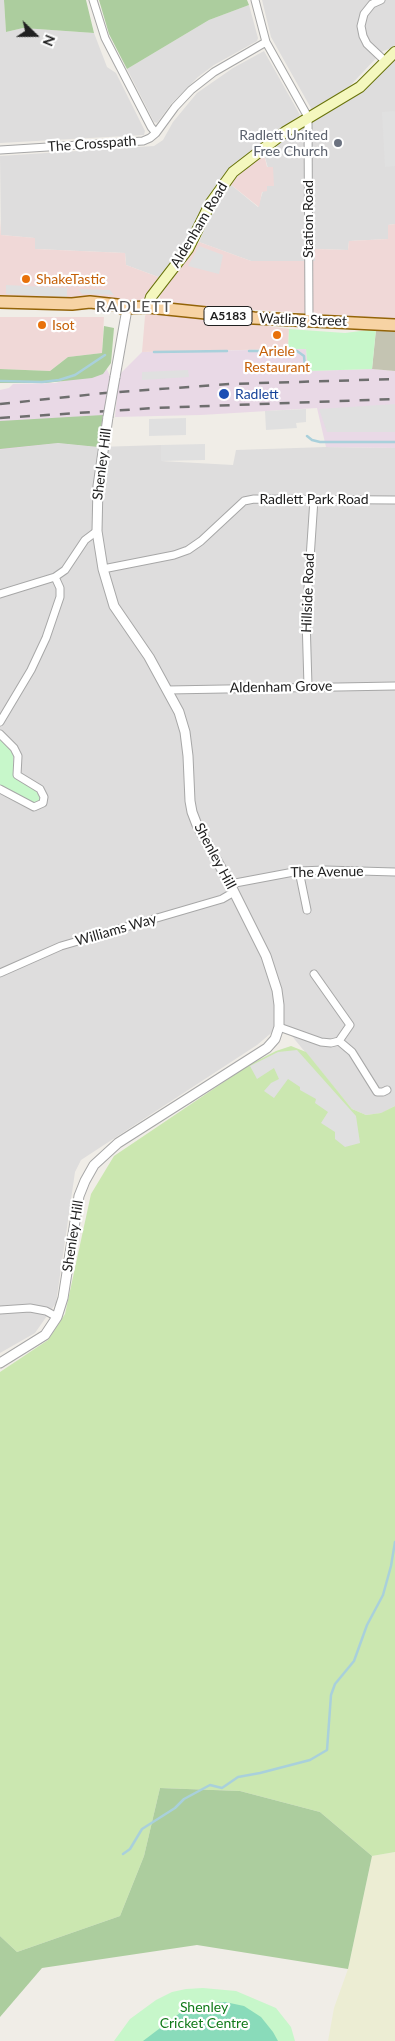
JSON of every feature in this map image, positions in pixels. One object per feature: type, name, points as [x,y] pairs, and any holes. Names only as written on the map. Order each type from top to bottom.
[{"type":"main road","name":"Aldenham Road","points":[[148,307],[151,298],[188,250],[210,204],[232,172],[285,132],[360,87],[395,52]]},
{"type":"main road","name":"Watling Street","points":[[0,302],[72,304],[115,311],[148,307],[254,318],[395,325]]},
{"type":"street","points":[[93,0],[106,38],[151,128],[156,134]]},
{"type":"street","points":[[255,0],[266,42],[308,117]]},
{"type":"street","points":[[381,0],[372,4],[364,14],[361,26],[367,44],[385,61]]},
{"type":"street","name":"The Crosspath","points":[[0,150],[143,141],[156,134],[176,107],[192,90],[214,72],[266,42]]},
{"type":"street","name":"Station Road","points":[[308,117],[309,321]]},
{"type":"street","name":"Shenley Hill","points":[[57,1317],[63,1298],[79,1196],[94,1165],[118,1143],[267,1048],[275,1039],[280,1027],[279,1005],[273,975],[266,956],[192,812],[185,732],[179,712],[149,657],[114,606],[103,568],[97,531],[98,486],[125,309]]},
{"type":"street","name":"Radlett Park Road","points":[[103,568],[174,555],[188,550],[201,542],[244,501],[254,499],[395,500]]},
{"type":"street","name":"Hillside Road","points":[[308,686],[306,618],[314,499]]},
{"type":"street","points":[[0,594],[54,577],[66,570],[85,540],[97,531]]},
{"type":"street","points":[[0,722],[30,670],[50,630],[61,593],[54,577]]},
{"type":"street","name":"Aldenham Grove","points":[[168,690],[308,686],[395,686]]},
{"type":"street","points":[[0,734],[14,748],[18,756],[17,775],[40,789],[44,797],[42,803],[34,807],[0,789]]},
{"type":"street","points":[[299,871],[307,910]]},
{"type":"street","name":"The Avenue","points":[[232,888],[299,871],[395,872]]},
{"type":"street","name":"Williams Way","points":[[0,973],[61,946],[222,899],[232,888]]},
{"type":"street","points":[[280,1027],[321,1042],[331,1043],[339,1041],[350,1026],[350,1023],[340,1013],[314,974]]},
{"type":"street","points":[[339,1041],[352,1052],[376,1092],[387,1090]]},
{"type":"street","points":[[0,1310],[30,1308],[46,1311],[57,1317],[44,1335],[0,1363]]},
{"type":"shaded area","points":[[0,0],[4,0],[6,32],[23,28],[94,33],[107,67],[116,73],[145,131],[144,135],[0,143]]},
{"type":"shaded area","points":[[262,0],[395,0],[395,47],[383,51],[344,92],[312,110],[271,37]]},
{"type":"shaded area","points":[[249,5],[258,38],[257,41],[214,65],[198,77],[171,104],[157,123],[154,122],[127,69],[209,20]]},
{"type":"shaded area","points":[[264,51],[300,115],[229,171],[184,250],[161,278],[126,265],[125,253],[35,249],[34,238],[1,235],[0,156],[154,146],[163,140],[173,122],[197,93],[233,68]]},
{"type":"shaded area","points":[[395,56],[395,111],[385,166],[395,166],[395,224],[388,225],[389,239],[349,241],[348,250],[316,249],[315,261],[251,261],[199,242],[213,210],[230,184],[258,207],[263,191],[267,186],[273,186],[264,154],[314,117],[355,96]]},
{"type":"shaded area","points":[[395,111],[395,166],[385,167],[382,112]]},
{"type":"shaded area","points":[[264,154],[267,167],[273,167],[274,186],[267,186],[267,191],[262,192],[259,207],[230,184]]},
{"type":"shaded area","points":[[0,219],[1,235],[35,238],[35,249],[125,253],[126,265],[161,278],[144,301],[0,295]]},
{"type":"shaded area","points":[[395,224],[395,319],[165,304],[160,300],[160,293],[199,242],[251,261],[315,261],[315,249],[348,250],[349,241],[388,239],[388,225]]},
{"type":"shaded area","points":[[199,246],[223,255],[219,274],[188,266]]},
{"type":"shaded area","points":[[6,285],[67,288],[67,297],[6,294]]},
{"type":"shaded area","points":[[78,289],[110,290],[114,295],[82,294]]},
{"type":"shaded area","points":[[147,313],[199,317],[289,329],[288,349],[142,352],[145,316]]},
{"type":"shaded area","points":[[0,317],[104,317],[102,353],[68,357],[50,371],[0,369]]},
{"type":"shaded area","points":[[376,329],[395,331],[395,371],[372,369]]},
{"type":"shaded area","points":[[306,349],[308,371],[372,369],[395,371],[395,448],[326,447],[317,408],[201,415],[115,417],[119,375],[142,352]]},
{"type":"shaded area","points":[[103,361],[110,376],[98,447],[58,443],[0,450],[0,390],[9,388],[13,384],[56,383],[77,376]]},
{"type":"shaded area","points":[[188,370],[189,377],[142,380],[142,372]]},
{"type":"shaded area","points":[[395,404],[395,432],[327,432],[319,409]]},
{"type":"shaded area","points":[[306,409],[306,422],[296,423],[297,428],[266,430],[265,411]]},
{"type":"shaded area","points":[[186,418],[186,435],[149,436],[149,419]]},
{"type":"shaded area","points":[[58,443],[98,447],[161,445],[161,461],[233,465],[236,450],[326,447],[395,448],[395,1106],[382,1113],[366,1115],[352,1109],[282,1024],[257,1045],[81,1160],[75,1172],[56,1303],[35,1333],[0,1353],[0,449]]},
{"type":"shaded area","points":[[205,444],[205,460],[161,461],[161,445]]},
{"type":"shaded area","points":[[297,1050],[356,1116],[360,1143],[345,1147],[335,1139],[335,1132],[321,1123],[328,1112],[315,1103],[316,1099],[300,1090],[300,1087],[288,1079],[274,1098],[264,1091],[271,1083],[279,1079],[274,1068],[257,1079],[250,1066],[278,1052]]},
{"type":"shaded area","points":[[395,1852],[395,2041],[328,2041],[334,2008],[348,1969],[372,1856]]},
{"type":"green space","points":[[4,0],[86,0],[94,33],[23,28],[6,32]]},
{"type":"green space","points":[[99,0],[247,0],[249,5],[209,20],[127,69],[109,34]]},
{"type":"green space","points":[[104,326],[114,328],[111,363],[103,374],[92,378],[45,383],[0,383],[0,369],[50,371],[68,357],[102,353]]},
{"type":"green space","points":[[289,329],[345,333],[376,329],[372,369],[308,371],[306,349],[288,349]]},
{"type":"green space","points":[[103,415],[98,447],[58,443],[0,449],[0,421]]},
{"type":"green space","points":[[0,739],[8,744],[13,753],[14,776],[39,792],[41,800],[34,805],[0,786]]},
{"type":"green space","points":[[291,1046],[306,1052],[352,1109],[366,1115],[381,1113],[395,1106],[395,1852],[372,1856],[320,1812],[240,1791],[160,1788],[144,1856],[120,1916],[17,1952],[0,1936],[0,1372],[48,1340],[65,1314],[91,1194],[114,1156],[249,1065],[276,1051]]},
{"type":"green space","points":[[160,1788],[240,1791],[320,1812],[372,1856],[348,1969],[197,1945],[42,1968],[0,2017],[0,1936],[17,1952],[120,1916],[144,1856]]},
{"type":"green space","name":"Shenley Cricket Centre","points":[[203,1988],[236,1991],[276,2008],[291,2027],[295,2041],[114,2041],[130,2019],[156,2000],[172,1992]]},
{"type":"green space","points":[[225,2002],[244,2006],[261,2017],[278,2041],[143,2041],[180,2013],[203,2004]]},
{"type":"waterway","points":[[154,352],[227,351]]},
{"type":"waterway","points":[[249,351],[297,351],[304,356],[305,368]]},
{"type":"waterway","points":[[0,381],[42,382],[59,380],[75,375],[105,355]]},
{"type":"waterway","points":[[307,436],[312,440],[320,442],[395,442]]},
{"type":"waterway","points":[[123,1854],[130,1849],[142,1829],[175,1808],[184,1799],[210,1785],[222,1788],[238,1777],[310,1760],[327,1750],[331,1695],[335,1684],[354,1661],[367,1625],[383,1595],[395,1542]]},
{"type":"railway","points":[[0,404],[105,393],[230,384],[395,379]]},
{"type":"railway","points":[[0,418],[155,408],[395,399]]},
{"type":"place","name":"Radlett United Free Church","points":[[338,143]]},
{"type":"place","name":"ShakeTastic","points":[[26,279]]},
{"type":"place","name":"Isot","points":[[42,325]]},
{"type":"place","name":"Ariele Restaurant","points":[[277,335]]},
{"type":"place","name":"Radlett","points":[[224,394]]},
{"type":"district","name":"RADLETT","points":[[134,307]]}]
